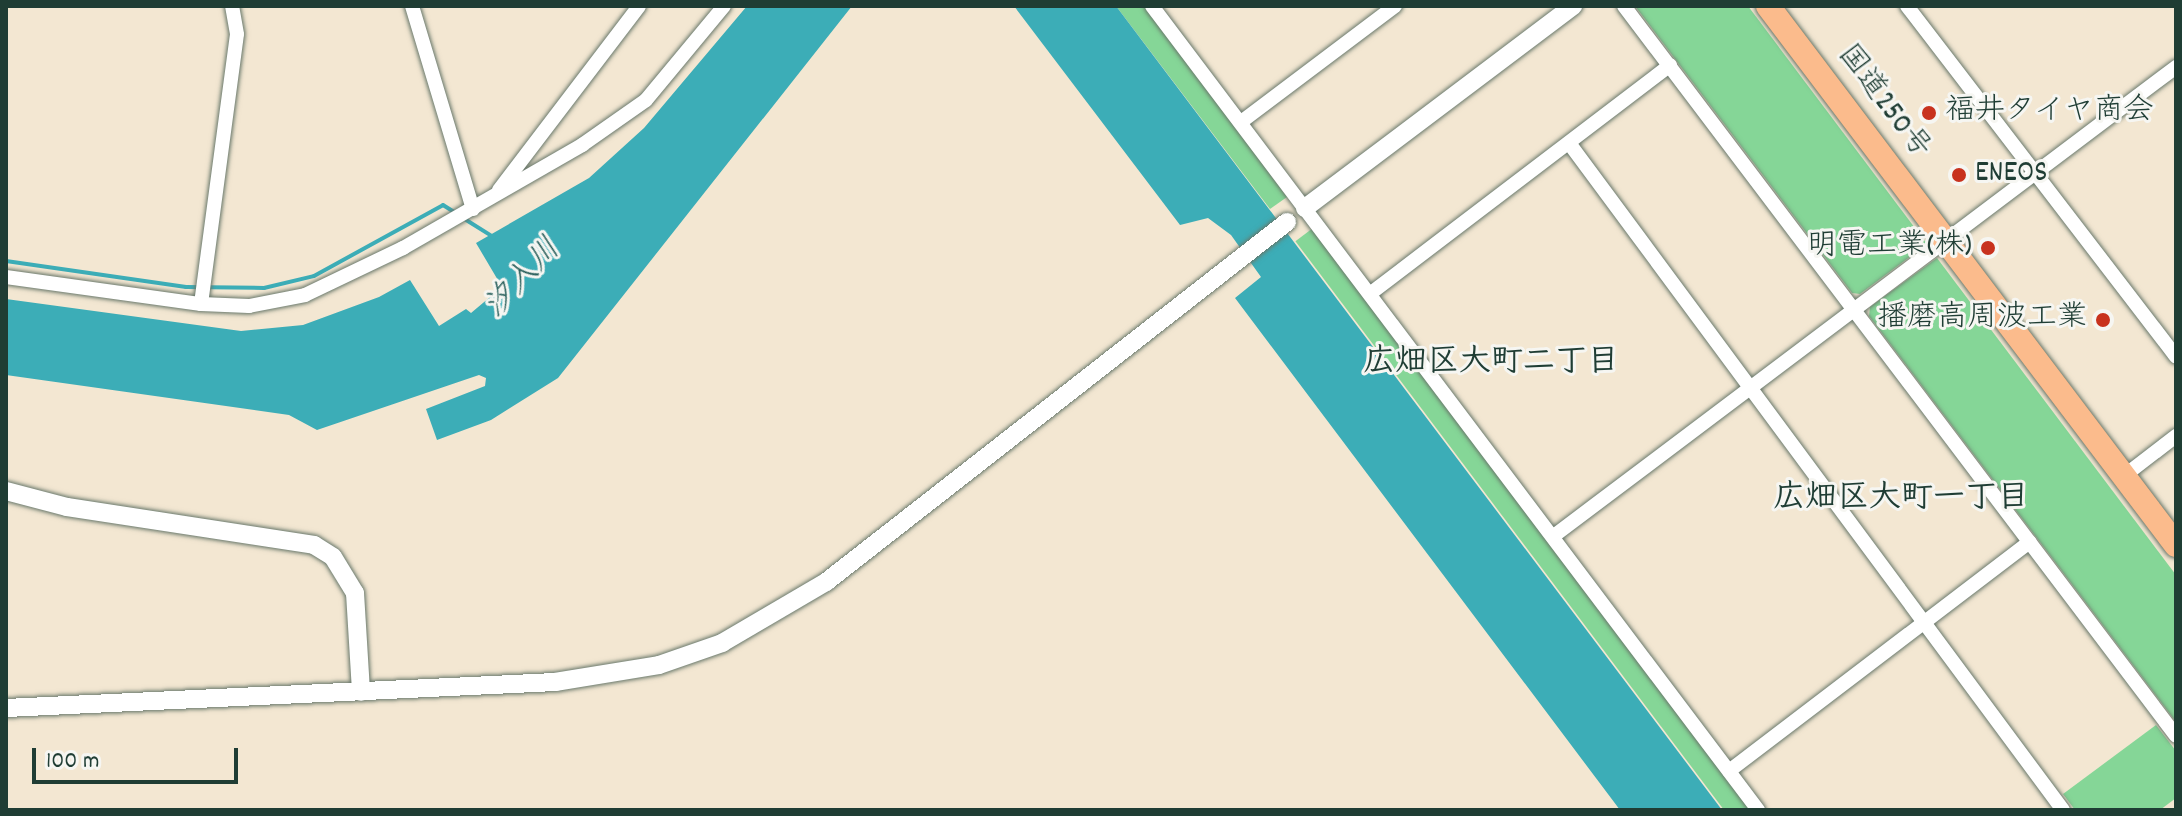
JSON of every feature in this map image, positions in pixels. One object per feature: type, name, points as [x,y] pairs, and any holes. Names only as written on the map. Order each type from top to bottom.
[{"type":"highway","name":"国道250号","points":[[1768,6],[2176,545]]},
{"type":"street","points":[[201,304],[237,34],[232,6]]},
{"type":"street","points":[[412,6],[473,209]]},
{"type":"street","points":[[494,197],[639,6]]},
{"type":"street","points":[[6,277],[201,304],[249,306],[305,295],[494,197],[646,100],[724,6]]},
{"type":"street","points":[[1152,6],[1555,535],[1758,810]]},
{"type":"street","points":[[1241,122],[1395,6]]},
{"type":"street","points":[[6,708],[555,682],[659,665],[722,643],[826,582],[1305,208],[1573,6]]},
{"type":"street","points":[[1624,6],[2176,736]]},
{"type":"street","points":[[1907,6],[2176,357]]},
{"type":"street","points":[[1371,293],[1670,65]]},
{"type":"street","points":[[1555,535],[2176,67]]},
{"type":"street","points":[[1569,143],[1922,624],[2063,810]]},
{"type":"street","points":[[2124,476],[2176,436]]},
{"type":"street","points":[[6,491],[67,507],[314,545],[333,557],[355,593],[361,692]]},
{"type":"street","points":[[1729,771],[2030,542]]},
{"type":"green space","points":[[1116,6],[1145,6],[1287,197],[1270,209]]},
{"type":"green space","points":[[1635,6],[1748,6],[1927,244],[1860,294],[1852,293]]},
{"type":"green space","points":[[1313,228],[1751,809],[1724,810],[1295,241]]},
{"type":"green space","points":[[1937,258],[2176,575],[2176,722],[1869,316],[1870,307]]},
{"type":"green space","points":[[2156,725],[2176,751],[2176,798],[2160,810],[2075,810],[2063,794]]},
{"type":"water","name":"汐入川","points":[[747,6],[852,6],[558,378],[491,420],[437,440],[426,409],[485,386],[486,378],[479,375],[317,430],[289,415],[6,375],[6,299],[241,331],[303,325],[379,297],[410,280],[439,326],[466,309],[471,313],[502,287],[476,243],[589,178],[644,128]]},
{"type":"water","points":[[1014,6],[1116,6],[1722,810],[1620,810],[1235,298],[1261,277],[1231,235],[1208,218],[1180,225]]},
{"type":"waterway","points":[[6,261],[186,287],[264,288],[314,276],[443,205],[456,213]]},
{"type":"waterway","points":[[463,218],[493,237]]},
{"type":"place","name":"福井タイヤ商会","points":[[1929,113]]},
{"type":"place","name":"ENEOS","points":[[1959,175]]},
{"type":"place","name":"明電工業(株)","points":[[1988,248]]},
{"type":"place","name":"播磨高周波工業","points":[[2103,320]]},
{"type":"district","name":"広畑区大町二丁目","points":[[1491,364]]},
{"type":"district","name":"広畑区大町一丁目","points":[[1901,500]]}]
